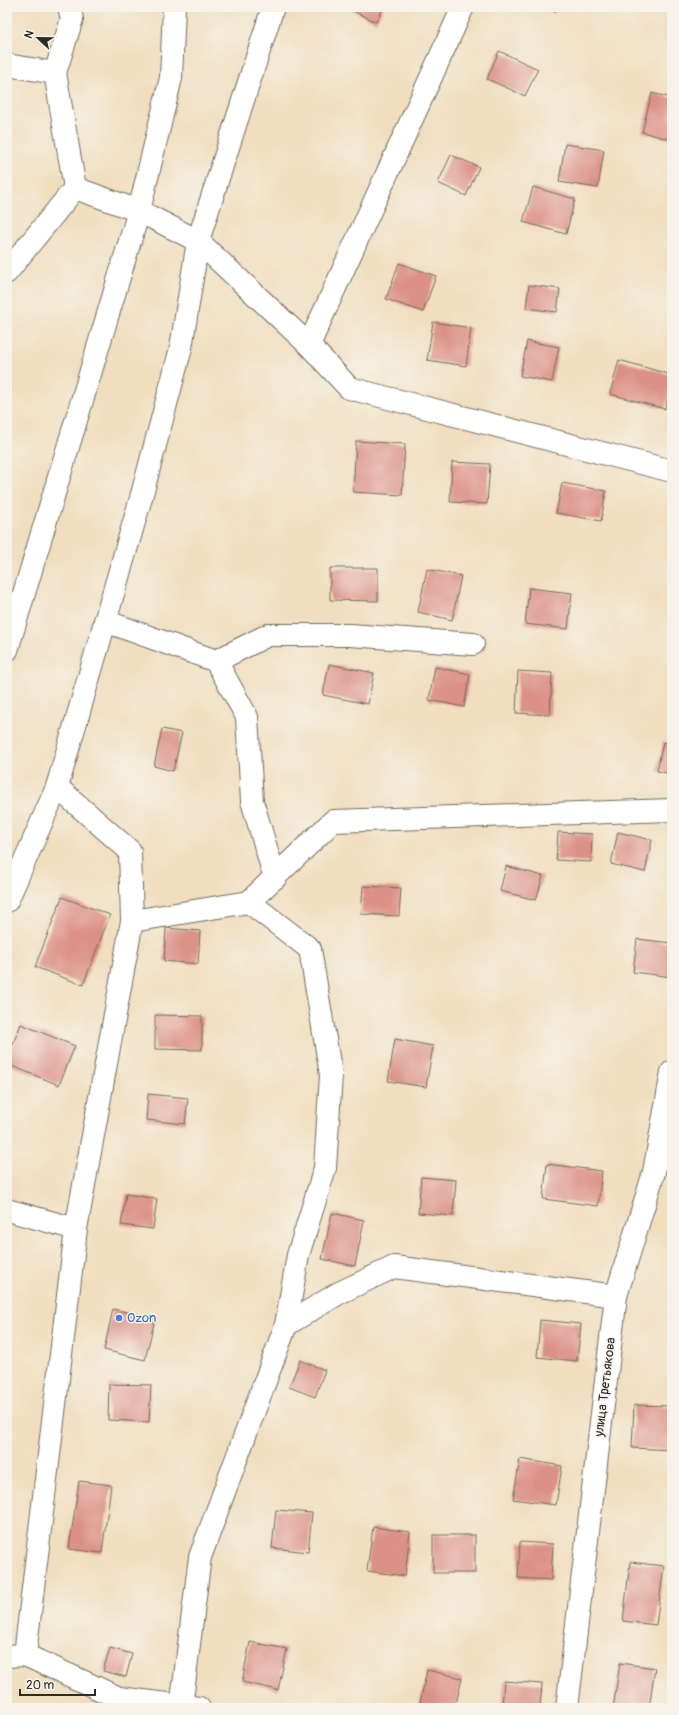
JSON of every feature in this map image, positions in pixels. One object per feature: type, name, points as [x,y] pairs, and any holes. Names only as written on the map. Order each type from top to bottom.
[{"type":"street","points":[[7,272],[75,188],[55,73],[72,19],[69,7]]},
{"type":"street","points":[[7,650],[139,211],[171,78],[174,7]]},
{"type":"street","points":[[7,901],[57,787],[141,498],[181,348],[198,241],[273,7]]},
{"type":"street","points":[[309,345],[463,7]]},
{"type":"street","points":[[7,65],[55,73]]},
{"type":"street","points":[[75,188],[139,211],[198,241],[309,345],[349,388],[672,471]]},
{"type":"street","points":[[105,621],[216,661],[247,717],[252,801],[275,878]]},
{"type":"street","points":[[216,661],[268,635],[350,635],[473,644]]},
{"type":"street","points":[[57,787],[130,851],[132,921],[76,1230],[16,1656],[119,1698],[188,1707],[200,1557],[286,1325],[298,1255],[325,1168],[331,1075],[310,949],[249,902]]},
{"type":"street","points":[[132,921],[249,902],[333,821],[672,810]]},
{"type":"street","name":"улица Третьякова","points":[[567,1708],[616,1296],[663,1175],[672,1072]]},
{"type":"street","points":[[7,1210],[76,1230]]},
{"type":"street","points":[[286,1325],[339,1293],[394,1267],[616,1296]]},
{"type":"building","points":[[345,7],[384,7],[376,22]]},
{"type":"building","points":[[544,7],[557,7],[555,12]]},
{"type":"building","points":[[499,51],[538,69],[525,96],[487,79]]},
{"type":"building","points":[[652,93],[672,98],[672,140],[642,132]]},
{"type":"building","points":[[565,144],[604,150],[598,188],[559,182]]},
{"type":"building","points":[[451,155],[479,167],[466,196],[438,183]]},
{"type":"building","points":[[533,187],[575,199],[566,234],[523,222]]},
{"type":"building","points":[[399,263],[436,276],[423,312],[386,299]]},
{"type":"building","points":[[529,285],[560,289],[557,312],[526,308]]},
{"type":"building","points":[[433,322],[471,328],[466,366],[427,360]]},
{"type":"building","points":[[527,341],[559,347],[552,382],[520,376]]},
{"type":"building","points":[[619,360],[672,375],[672,382],[665,409],[610,394]]},
{"type":"building","points":[[356,441],[405,444],[402,495],[353,492]]},
{"type":"building","points":[[452,462],[490,464],[487,504],[450,502]]},
{"type":"building","points":[[562,483],[606,491],[601,521],[556,513]]},
{"type":"building","points":[[330,568],[378,568],[378,601],[330,600]]},
{"type":"building","points":[[427,569],[461,576],[452,620],[418,612]]},
{"type":"building","points":[[529,588],[572,593],[568,629],[525,624]]},
{"type":"building","points":[[329,664],[374,673],[368,704],[323,695]]},
{"type":"building","points":[[435,667],[470,674],[464,707],[429,700]]},
{"type":"building","points":[[518,671],[552,673],[550,715],[516,713]]},
{"type":"building","points":[[162,729],[182,733],[173,771],[154,766]]},
{"type":"building","points":[[663,742],[672,744],[672,774],[657,771]]},
{"type":"building","points":[[558,832],[592,834],[591,862],[556,860]]},
{"type":"building","points":[[618,832],[652,840],[645,872],[611,864]]},
{"type":"building","points":[[506,866],[543,876],[536,900],[500,891]]},
{"type":"building","points":[[363,886],[401,888],[399,916],[361,914]]},
{"type":"building","points":[[62,897],[110,915],[83,985],[35,967]]},
{"type":"building","points":[[166,928],[200,931],[198,964],[164,961]]},
{"type":"building","points":[[637,939],[672,943],[672,977],[633,972]]},
{"type":"building","points":[[155,1015],[202,1016],[202,1050],[155,1049]]},
{"type":"building","points":[[21,1024],[75,1046],[59,1085],[7,1064],[7,1058]]},
{"type":"building","points":[[395,1039],[433,1046],[426,1087],[388,1081]]},
{"type":"building","points":[[148,1094],[188,1098],[185,1124],[146,1120]]},
{"type":"building","points":[[547,1164],[602,1171],[598,1206],[543,1199]]},
{"type":"building","points":[[421,1177],[456,1180],[453,1216],[418,1213]]},
{"type":"building","points":[[126,1194],[157,1199],[153,1229],[121,1225]]},
{"type":"building","points":[[332,1213],[364,1220],[355,1266],[322,1259]]},
{"type":"building","points":[[113,1309],[155,1319],[145,1360],[104,1350]]},
{"type":"building","points":[[540,1320],[581,1324],[577,1361],[537,1357]]},
{"type":"building","points":[[300,1360],[325,1370],[315,1397],[289,1387]]},
{"type":"building","points":[[109,1384],[151,1385],[149,1422],[108,1420]]},
{"type":"building","points":[[634,1405],[672,1406],[672,1450],[632,1448]]},
{"type":"building","points":[[520,1459],[562,1466],[556,1505],[513,1499]]},
{"type":"building","points":[[79,1481],[111,1485],[102,1553],[69,1549]]},
{"type":"building","points":[[276,1510],[312,1513],[308,1552],[272,1548]]},
{"type":"building","points":[[373,1527],[410,1532],[405,1576],[367,1571]]},
{"type":"building","points":[[433,1535],[475,1535],[475,1573],[433,1573]]},
{"type":"building","points":[[520,1542],[553,1544],[551,1580],[518,1578]]},
{"type":"building","points":[[630,1562],[664,1566],[656,1625],[623,1621]]},
{"type":"building","points":[[250,1642],[287,1649],[278,1690],[242,1682]]},
{"type":"building","points":[[110,1648],[132,1654],[126,1677],[103,1671]]},
{"type":"building","points":[[620,1663],[655,1668],[649,1708],[613,1708]]},
{"type":"building","points":[[427,1670],[462,1678],[455,1708],[419,1707]]},
{"type":"building","points":[[504,1681],[542,1684],[540,1708],[502,1708]]},
{"type":"place","name":"Ozon","points":[[119,1318]]}]
